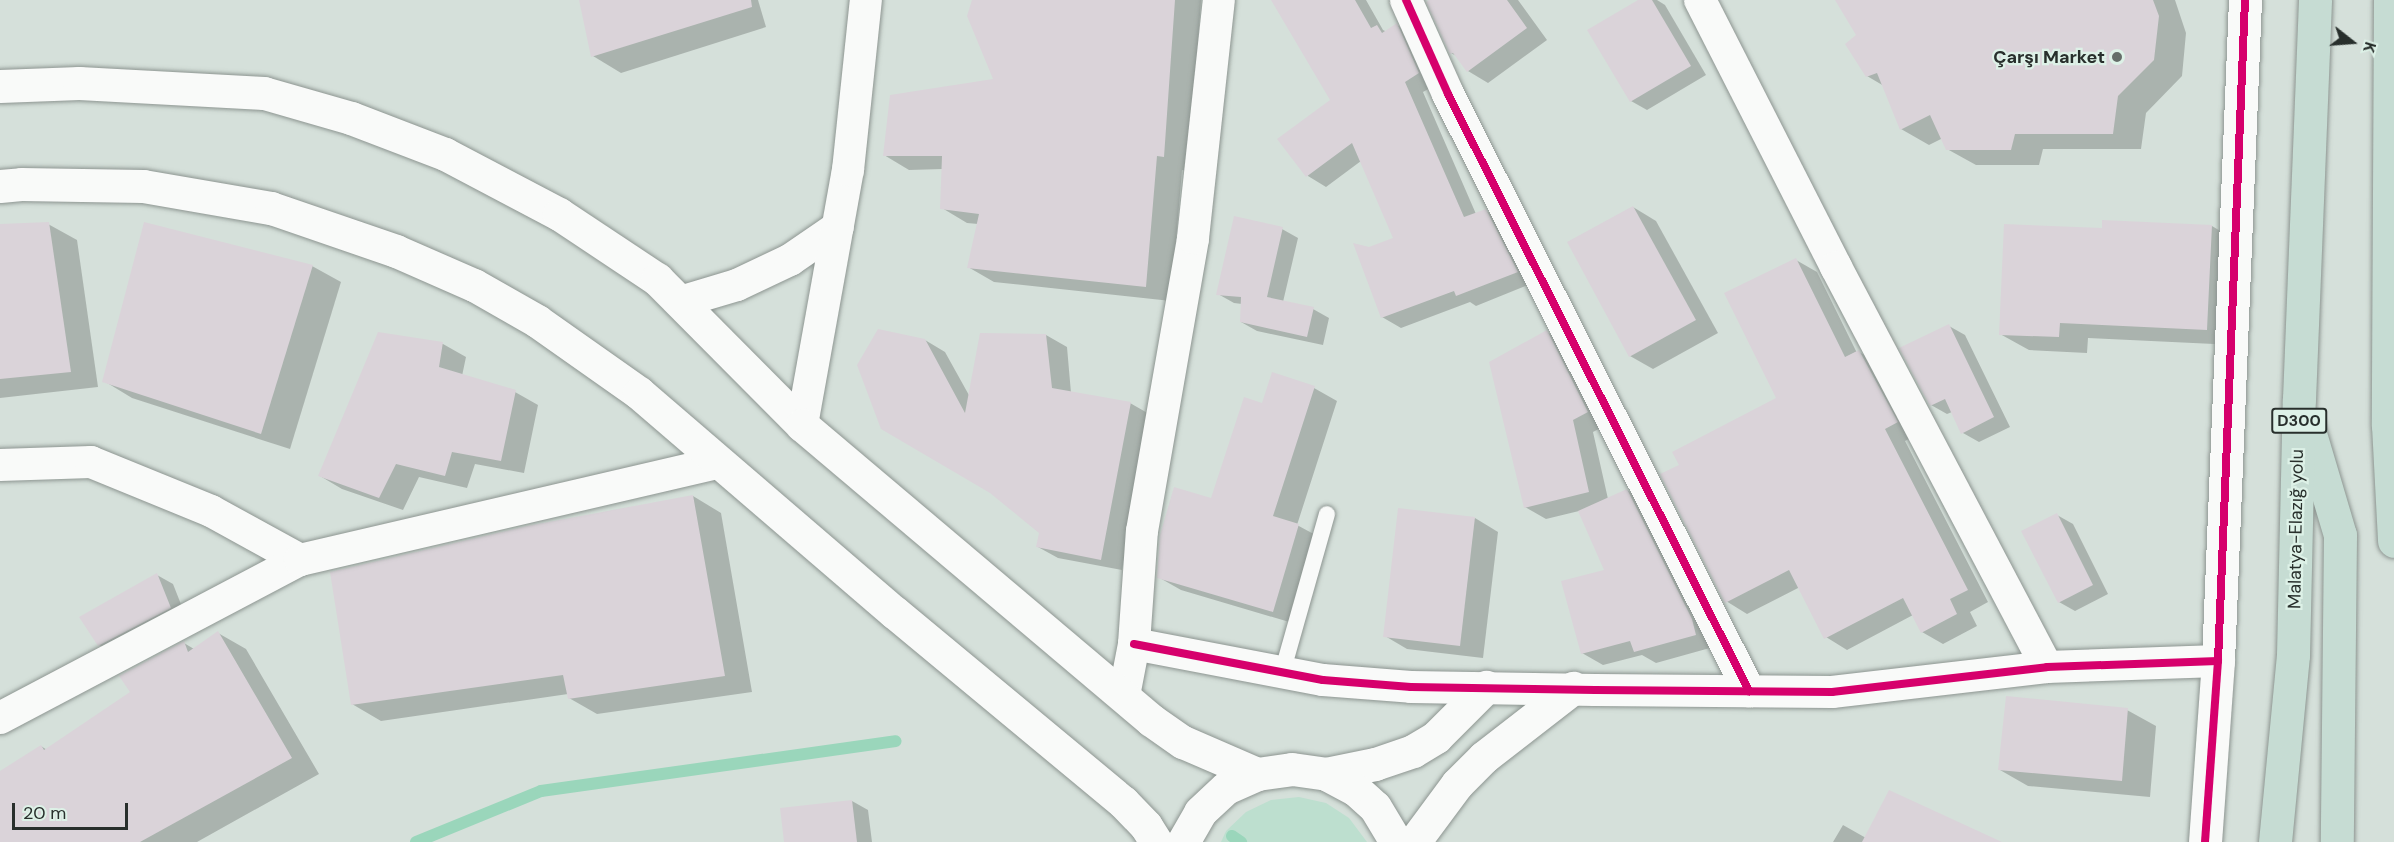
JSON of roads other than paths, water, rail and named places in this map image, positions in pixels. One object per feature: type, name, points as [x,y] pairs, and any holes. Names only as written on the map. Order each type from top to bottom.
[{"type":"highway","name":"Malatya-Elazığ yolu","points":[[2275,842],[2293,655],[2299,399],[2315,0]]},
{"type":"highway","points":[[2390,0],[2388,425],[2394,541]]},
{"type":"highway","points":[[2299,399],[2340,535],[2337,842]]},
{"type":"main road","points":[[2205,842],[2218,661],[2245,0]]},
{"type":"main road","points":[[0,86],[79,83],[264,93],[351,118],[445,154],[559,214],[657,279],[802,425],[1151,720],[1183,742],[1257,774]]},
{"type":"main road","points":[[0,186],[143,186],[271,208],[396,251],[474,285],[537,321],[639,393],[718,463],[1123,802],[1146,826],[1156,842]]},
{"type":"main road","points":[[1326,774],[1375,764],[1413,751],[1436,737],[1486,687]]},
{"type":"main road","points":[[1414,842],[1456,784],[1484,757],[1573,688]]},
{"type":"main road","points":[[1183,842],[1200,812],[1226,788],[1257,774],[1292,769],[1326,774],[1356,790],[1375,807],[1396,842]]},
{"type":"street","points":[[802,425],[848,170],[866,0]]},
{"type":"street","points":[[1124,696],[1134,644],[1142,531],[1193,238],[1219,0]]},
{"type":"street","points":[[1406,0],[1453,105],[1749,691]]},
{"type":"street","points":[[1700,0],[1836,267],[2048,667]]},
{"type":"street","points":[[680,302],[736,285],[790,261],[837,227]]},
{"type":"street","points":[[0,465],[90,462],[211,511],[300,561]]},
{"type":"street","points":[[0,718],[300,561],[718,463]]},
{"type":"street","points":[[1134,644],[1323,680],[1411,687],[1832,692],[2048,667],[2218,661]]},
{"type":"lane","points":[[1282,673],[1327,514]]},
{"type":"waterway","points":[[416,842],[541,791],[895,741]]},
{"type":"waterway","points":[[1232,836],[1241,842]]},
{"type":"place","name":"Çarşı Market","points":[[2117,57]]}]
